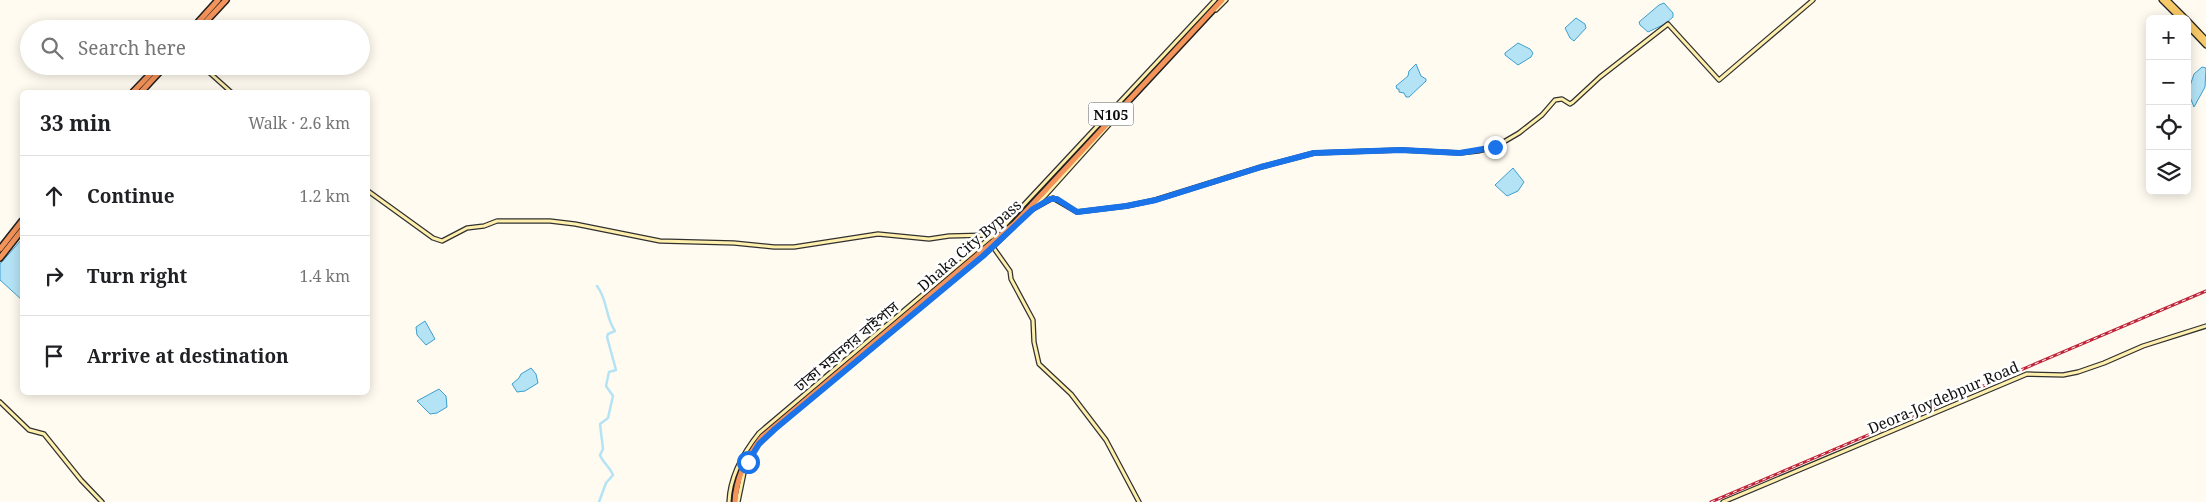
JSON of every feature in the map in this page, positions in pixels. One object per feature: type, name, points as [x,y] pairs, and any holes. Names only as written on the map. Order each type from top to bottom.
[{"type":"highway","points":[[200,20],[218,0]]},
{"type":"highway","points":[[207,20],[226,0]]},
{"type":"highway","name":"Dhaka City Bypass","points":[[1005,229],[1222,0]]},
{"type":"highway","name":"Dhaka City Bypass","points":[[733,502],[740,474],[751,451],[762,437],[1014,224],[1222,0]]},
{"type":"highway","points":[[135,90],[149,75]]},
{"type":"highway","points":[[143,90],[157,75]]},
{"type":"highway","points":[[0,249],[20,224]]},
{"type":"highway","name":"ঢাকা মহানগর বাইপাস","points":[[733,502],[738,472],[760,435],[1005,229]]},
{"type":"highway","points":[[0,258],[20,233]]},
{"type":"main road","points":[[733,502],[732,485],[741,459],[759,433],[992,237],[1045,183],[1214,0]]},
{"type":"main road","points":[[733,502],[748,462],[764,439],[993,247],[1033,209],[1222,0]]},
{"type":"main road","points":[[1033,209],[1053,198],[1077,212],[1126,206],[1156,200],[1261,167],[1314,153],[1401,150],[1460,153],[1488,149],[1519,133],[1542,115],[1556,100],[1562,99],[1570,104],[1573,102],[1600,77],[1668,24],[1719,80],[1813,0]]},
{"type":"main road","points":[[2161,0],[2175,15]]},
{"type":"main road","points":[[2167,0],[2181,15]]},
{"type":"main road","points":[[2191,25],[2206,40]]},
{"type":"main road","points":[[2191,29],[2206,45]]},
{"type":"main road","points":[[2191,33],[2206,49]]},
{"type":"main road","points":[[212,75],[229,90]]},
{"type":"main road","points":[[370,193],[401,217],[433,238],[442,241],[468,228],[484,226],[497,220],[550,221],[575,224],[660,241],[734,243],[774,247],[794,247],[878,234],[929,239],[949,236],[990,235],[992,237]]},
{"type":"main road","points":[[993,247],[1010,271],[1011,279],[1033,320],[1034,342],[1039,364],[1070,393],[1106,440],[1138,502]]},
{"type":"main road","name":"Deora-Joydebpur Road","points":[[1723,502],[2027,374],[2078,372],[2109,362],[2143,346],[2206,326]]},
{"type":"main road","points":[[0,402],[29,430],[44,434],[81,480],[102,502]]},
{"type":"water","points":[[1664,3],[1673,13],[1673,17],[1665,24],[1648,32],[1639,22]]},
{"type":"water","points":[[1576,18],[1585,24],[1586,28],[1574,41],[1570,38],[1565,28]]},
{"type":"water","points":[[1518,43],[1530,49],[1533,53],[1531,57],[1518,65],[1505,53]]},
{"type":"water","points":[[1416,64],[1421,76],[1426,81],[1409,97],[1406,97],[1404,93],[1399,92],[1396,86],[1408,76],[1409,71]]},
{"type":"water","points":[[2202,67],[2206,68],[2205,87],[2194,107],[2191,100],[2191,83],[2194,74]]},
{"type":"water","points":[[1513,168],[1524,182],[1518,191],[1507,196],[1495,185]]},
{"type":"water","points":[[20,241],[20,298],[0,280],[0,264]]},
{"type":"water","points":[[425,321],[435,339],[426,345],[417,335],[416,327]]},
{"type":"water","points":[[531,368],[536,374],[538,383],[525,391],[517,392],[512,384],[521,374]]},
{"type":"water","points":[[439,389],[446,396],[447,407],[437,413],[430,414],[417,401]]},
{"type":"waterway","points":[[597,286],[601,291],[615,331],[608,334],[607,337],[616,370],[609,372],[606,386],[613,396],[608,418],[600,424],[603,449],[600,455],[613,475],[606,483],[599,502]]},
{"type":"railway","points":[[1711,502],[2206,291]]},
{"type":"route","points":[[748,462],[759,444],[775,429],[983,256],[1033,209],[1050,199],[1057,199],[1071,210],[1077,212],[1156,200],[1261,167],[1314,153],[1401,150],[1460,153],[1495,147]]}]
